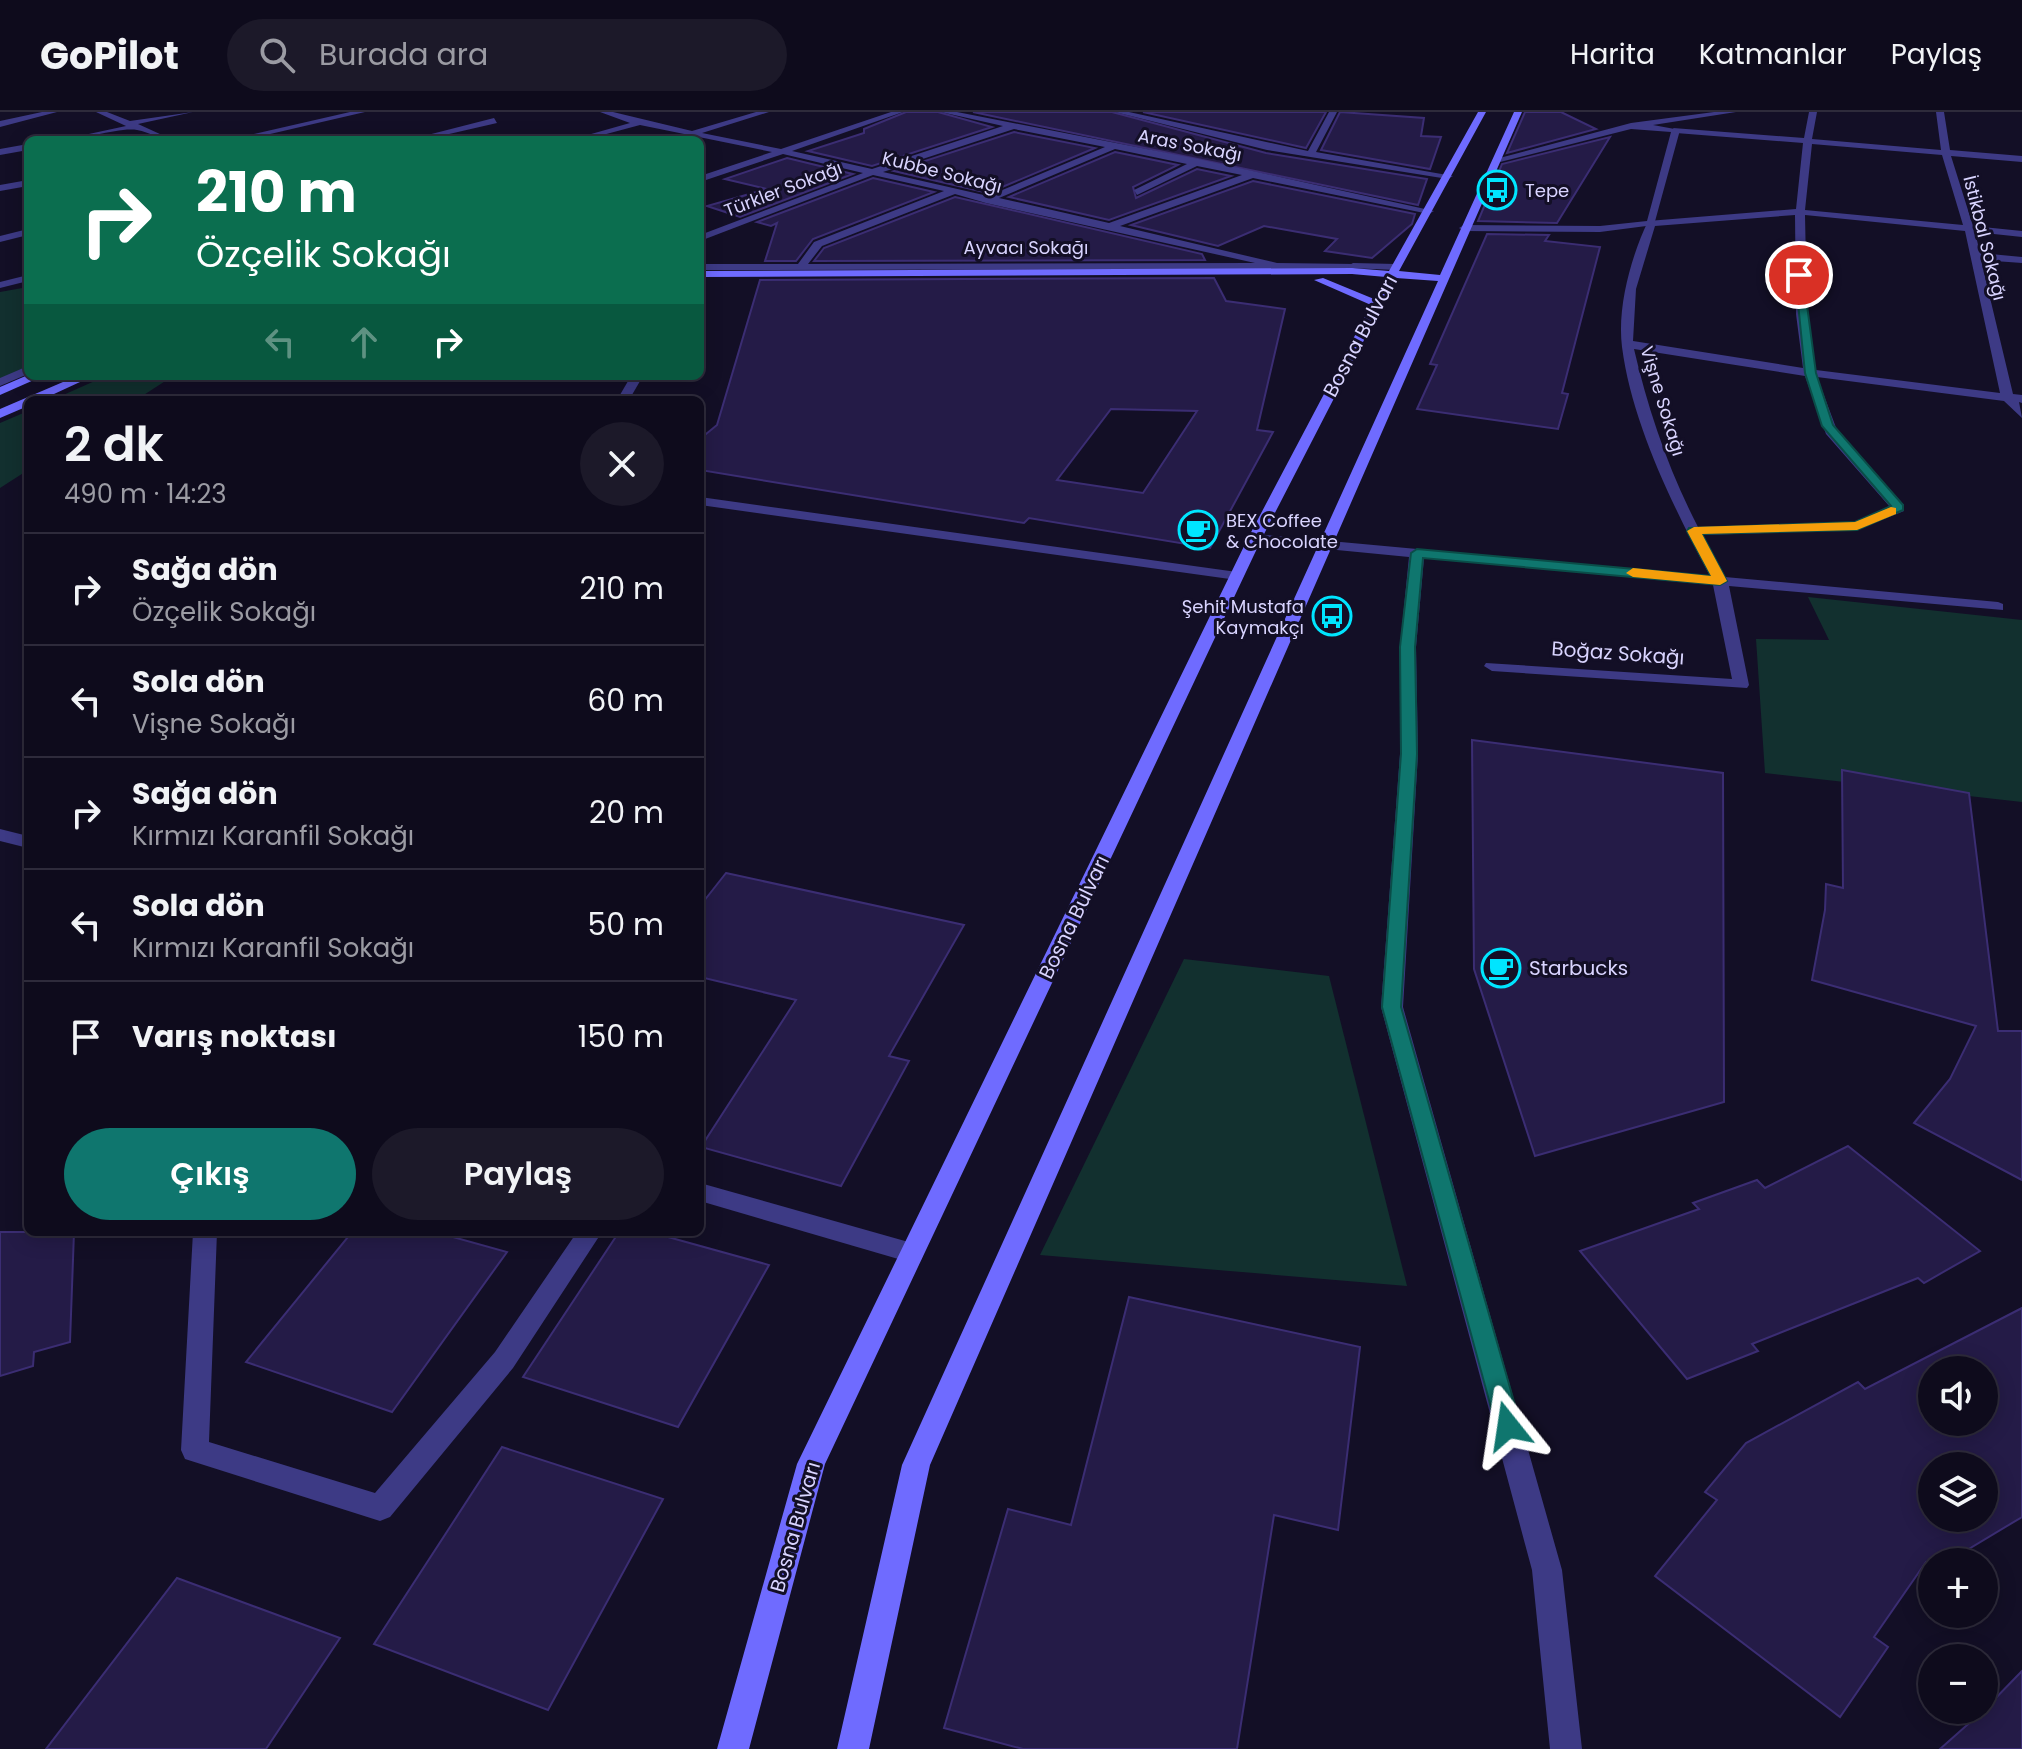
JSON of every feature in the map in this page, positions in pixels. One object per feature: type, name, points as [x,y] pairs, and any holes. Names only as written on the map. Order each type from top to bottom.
[{"type":"main road","name":"Bosna Bulvarı","points":[[733,1749],[811,1464],[1255,538],[1393,273],[1482,112]]},
{"type":"main road","points":[[853,1749],[916,1465],[1518,112]]},
{"type":"main road","points":[[704,274],[1352,269],[1443,278]]},
{"type":"main road","name":"Ayvacı Sokağı","points":[[704,285],[1319,280],[1393,273]]},
{"type":"main road","points":[[1319,280],[1377,304]]},
{"type":"main road","points":[[0,391],[27,380]]},
{"type":"main road","points":[[41,396],[78,380]]},
{"type":"main road","points":[[0,414],[24,404]]},
{"type":"street","points":[[0,124],[53,112]]},
{"type":"street","points":[[100,112],[158,136]]},
{"type":"street","points":[[84,136],[189,112]]},
{"type":"street","points":[[250,136],[361,112]]},
{"type":"street","name":"Kubbe Sokağı","points":[[604,112],[640,123],[785,152],[1273,264]]},
{"type":"street","points":[[682,136],[765,112]]},
{"type":"street","points":[[704,178],[899,112]]},
{"type":"street","name":"Aras Sokağı","points":[[945,112],[1429,211]]},
{"type":"street","points":[[1119,112],[1197,124],[1310,155],[1448,176]]},
{"type":"street","points":[[1310,155],[1333,112]]},
{"type":"street","points":[[1496,160],[1631,126],[1732,112]]},
{"type":"street","points":[[1694,531],[1857,526],[1899,508],[1828,426],[1810,373],[1799,275],[1800,212],[1813,112]]},
{"type":"street","name":"İstikbal Sokağı","points":[[1940,112],[1946,153],[1969,229],[2007,396],[2022,414]]},
{"type":"street","points":[[429,136],[494,121]]},
{"type":"street","points":[[590,136],[640,123]]},
{"type":"street","name":"Türkler Sokağı","points":[[704,236],[873,172],[1014,126]]},
{"type":"street","points":[[1631,126],[2022,159]]},
{"type":"street","name":"Vişne Sokağı","points":[[1676,130],[1631,289],[1627,344],[1635,381],[1671,488],[1720,581],[1741,685]]},
{"type":"street","points":[[986,200],[1116,146]]},
{"type":"street","points":[[0,152],[24,148]]},
{"type":"street","points":[[1137,192],[1198,162]]},
{"type":"street","points":[[1108,227],[1254,174]]},
{"type":"street","points":[[0,188],[24,184]]},
{"type":"street","points":[[802,265],[818,244],[951,192]]},
{"type":"street","points":[[1464,228],[1558,230],[1800,212],[2022,234]]},
{"type":"street","points":[[0,239],[24,233]]},
{"type":"street","points":[[1975,256],[2022,260]]},
{"type":"street","name":"Ayvacı Sokağı","points":[[704,267],[1273,264],[1352,269]]},
{"type":"street","points":[[0,285],[24,279]]},
{"type":"street","points":[[1627,344],[1810,373],[2022,399]]},
{"type":"street","points":[[0,382],[24,372]]},
{"type":"street","points":[[704,502],[1237,576]]},
{"type":"street","points":[[1255,538],[1998,607]]},
{"type":"street","points":[[1417,553],[1408,647],[1409,754],[1392,1007],[1547,1570],[1566,1749]]},
{"type":"street","name":"Boğaz Sokağı","points":[[1492,666],[1741,685]]},
{"type":"street","points":[[0,835],[24,841]]},
{"type":"street","points":[[704,1193],[912,1253]]},
{"type":"street","points":[[205,1236],[195,1450],[380,1508],[504,1360],[587,1236]]},
{"type":"green space","points":[[24,288],[24,370],[0,380],[0,292]]},
{"type":"green space","points":[[97,380],[167,380],[142,396],[61,396]]},
{"type":"green space","points":[[24,413],[24,473],[0,488],[0,423]]},
{"type":"green space","points":[[1808,597],[2022,620],[2022,802],[1765,773],[1756,639],[1829,640]]},
{"type":"green space","points":[[1184,959],[1329,976],[1407,1286],[1040,1255]]},
{"type":"building","points":[[906,112],[938,112],[992,127],[872,166],[808,151],[864,133],[864,129]]},
{"type":"building","points":[[973,112],[1112,112],[1266,153],[1427,179],[1418,205]]},
{"type":"building","points":[[1143,112],[1326,112],[1306,148]]},
{"type":"building","points":[[1340,112],[1424,118],[1421,136],[1441,137],[1430,169],[1321,150]]},
{"type":"building","points":[[1525,112],[1561,112],[1596,129],[1507,153]]},
{"type":"building","points":[[1014,132],[1095,148],[988,193],[894,171]]},
{"type":"building","points":[[1610,137],[1557,223],[1478,221],[1502,164]]},
{"type":"building","points":[[1115,152],[1178,165],[1133,187],[1136,198],[1197,169],[1231,176],[1109,220],[1009,197]]},
{"type":"building","points":[[787,158],[853,174],[740,217],[707,206],[767,189],[725,179]]},
{"type":"building","points":[[873,178],[934,192],[813,239],[796,261],[765,261],[777,223],[771,226],[757,222]]},
{"type":"building","points":[[1253,181],[1415,214],[1412,224],[1372,258],[1325,251],[1337,239],[1264,226],[1218,246],[1131,225]]},
{"type":"building","points":[[955,197],[1202,254],[1205,260],[814,261],[824,248]]},
{"type":"building","points":[[1487,234],[1549,235],[1545,241],[1600,247],[1562,393],[1568,394],[1558,429],[1417,409],[1437,365],[1430,364]]},
{"type":"building","points":[[1214,278],[1226,301],[1285,309],[1257,430],[1273,432],[1210,548],[1029,518],[1024,523],[704,471],[704,436],[717,425],[760,280]],"holes":[[[1111,409],[1197,411],[1143,493],[1057,480]]]},
{"type":"building","points":[[1472,740],[1723,773],[1724,1102],[1535,1156],[1474,969]]},
{"type":"building","points":[[1842,770],[1969,793],[1998,1031],[2022,1031],[2022,1180],[1914,1123],[1950,1079],[1976,1026],[1812,980],[1825,910],[1826,884],[1843,888]]},
{"type":"building","points":[[726,873],[964,925],[889,1056],[909,1061],[841,1186],[704,1148],[704,1142],[796,1000],[704,978],[704,901]]},
{"type":"building","points":[[1848,1146],[1980,1251],[1924,1283],[1918,1278],[1752,1344],[1758,1351],[1687,1379],[1580,1251],[1699,1209],[1693,1203],[1757,1180],[1765,1188]]},
{"type":"building","points":[[0,1232],[24,1232],[24,1236],[74,1236],[70,1342],[34,1352],[33,1366],[0,1376]]},
{"type":"building","points":[[349,1236],[449,1236],[507,1252],[392,1412],[246,1362]]},
{"type":"building","points":[[616,1236],[664,1236],[769,1265],[678,1427],[523,1377]]},
{"type":"building","points":[[1129,1297],[1360,1347],[1338,1530],[1274,1515],[1237,1749],[1023,1749],[944,1728],[1008,1509],[1071,1525]]},
{"type":"building","points":[[2022,1308],[2022,1517],[1998,1531],[1998,1452],[1918,1452],[1918,1532],[1997,1532],[1970,1548],[1918,1548],[1918,1574],[1874,1637],[1888,1647],[1840,1717],[1655,1576],[1717,1500],[1705,1492],[1746,1443],[1858,1382],[1865,1389],[1918,1362],[1918,1436],[1998,1436],[1998,1356],[1929,1356]]},
{"type":"building","points":[[502,1447],[663,1499],[548,1710],[374,1644]]},
{"type":"building","points":[[177,1578],[340,1638],[266,1749],[46,1749]]},
{"type":"building","points":[[2022,1671],[2022,1749],[1940,1749],[1968,1724],[1998,1724],[1998,1696]]},
{"type":"slow traffic","points":[[1633,573],[1720,581],[1694,531],[1857,526],[1891,511]]},
{"type":"place","name":"Tepe","points":[[1497,190]]},
{"type":"place","name":"BEX Coffee & Chocolate","points":[[1198,530]]},
{"type":"place","name":"Şehit Mustafa Kaymakçı","points":[[1332,616]]},
{"type":"place","name":"Starbucks","points":[[1501,968]]},
{"type":"route","points":[[1508,1426],[1392,1007],[1409,754],[1408,647],[1417,553],[1720,581],[1694,531],[1857,526],[1899,508],[1828,426],[1810,373],[1799,275]]}]
